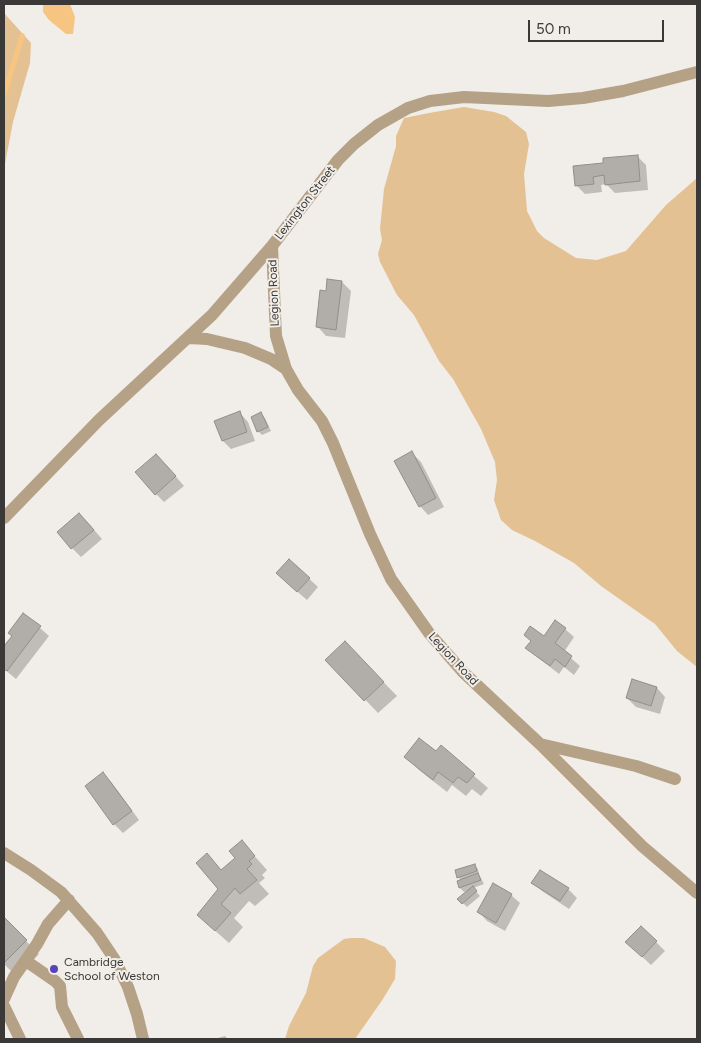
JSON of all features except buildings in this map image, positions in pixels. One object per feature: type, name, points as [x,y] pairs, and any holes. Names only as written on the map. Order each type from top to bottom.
[{"type":"street","name":"Lexington Street","points":[[4,518],[98,420],[189,338],[222,304],[272,246],[338,160],[354,144],[378,125],[408,108],[430,101],[464,97],[548,101],[583,98],[623,91],[697,72]]},
{"type":"street","name":"Legion Road","points":[[272,246],[276,336],[286,369],[298,390],[327,430],[380,558],[404,599],[437,643],[463,672],[540,744],[642,846],[697,893]]},
{"type":"street","name":"Legion Road","points":[[189,338],[207,339],[245,348],[271,359],[286,369]]},
{"type":"street","points":[[540,744],[636,766],[675,779]]},
{"type":"street","points":[[4,854],[32,870],[69,900],[97,933],[118,966],[134,1002],[143,1039]]},
{"type":"street","points":[[4,999],[14,977],[48,924],[69,900]]},
{"type":"street","points":[[26,961],[58,984],[61,990],[62,1007],[78,1039]]},
{"type":"street","points":[[4,1006],[20,1039]]},
{"type":"shaded area","points":[[43,4],[70,4],[75,17],[73,34],[66,34],[49,20],[43,12]]},
{"type":"shaded area","points":[[4,13],[31,43],[30,63],[13,122],[4,169]]},
{"type":"shaded area","points":[[464,107],[506,116],[526,132],[529,144],[524,174],[527,211],[537,231],[544,238],[576,258],[597,260],[626,251],[666,205],[697,178],[697,667],[677,651],[655,624],[601,586],[574,563],[512,530],[501,520],[494,500],[497,480],[495,462],[481,429],[453,379],[439,361],[414,315],[397,295],[380,262],[378,254],[382,240],[380,229],[384,189],[396,146],[396,136],[404,118]]},
{"type":"shaded area","points":[[364,938],[385,947],[396,961],[395,979],[383,999],[355,1039],[285,1039],[289,1026],[306,993],[313,966],[318,958],[344,939]]},
{"type":"waterway","points":[[4,95],[22,36]]},
{"type":"place","name":"Cambridge School of Weston","points":[[54,969]]}]
